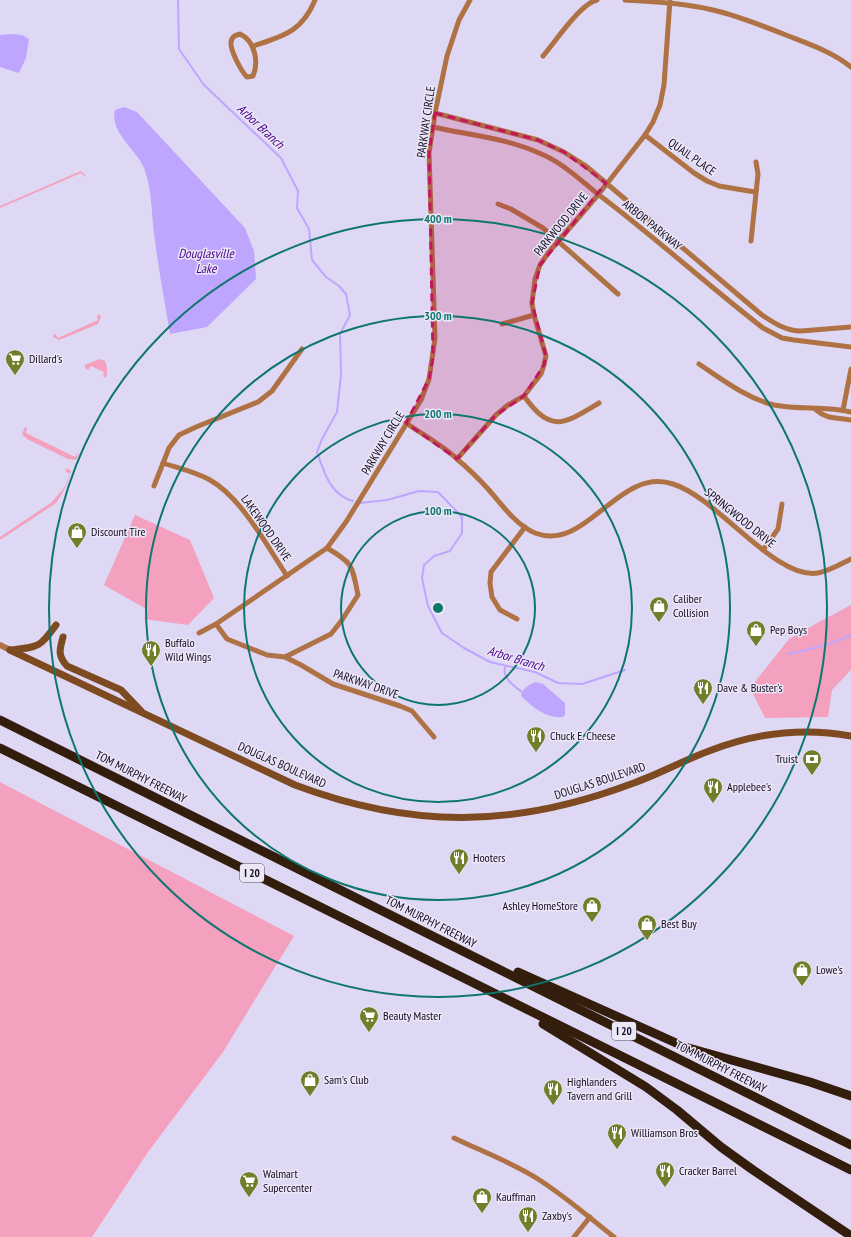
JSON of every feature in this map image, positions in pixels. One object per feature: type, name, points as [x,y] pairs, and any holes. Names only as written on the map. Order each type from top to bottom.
[{"type":"highway","name":"TOM MURPHY FREEWAY","points":[[0,720],[851,1145]]},
{"type":"highway","name":"I 20","points":[[0,748],[851,1170]]},
{"type":"highway","points":[[396,918],[685,1047],[810,1082],[851,1096]]},
{"type":"highway","points":[[503,998],[646,1087],[677,1110],[721,1147],[851,1236]]},
{"type":"main road","points":[[10,650],[34,648],[44,642],[56,625]]},
{"type":"main road","points":[[63,636],[59,654],[67,666],[121,690],[144,714]]},
{"type":"main road","name":"DOUGLAS BOULEVARD","points":[[10,650],[294,785],[322,795],[375,809],[437,818],[508,816],[553,808],[631,784],[709,751],[752,737],[807,731],[851,736]]},
{"type":"street","points":[[253,46],[287,34],[300,25],[313,6],[315,0]]},
{"type":"street","name":"PARKWAY CIRCLE","points":[[199,633],[216,624],[327,548],[346,522],[421,400],[430,379],[435,338],[435,305],[432,268],[429,153],[435,114],[447,56],[459,20],[470,0]]},
{"type":"street","points":[[543,56],[583,8],[592,1],[597,0]]},
{"type":"street","points":[[625,0],[669,2],[714,10],[799,40],[831,54],[851,67]]},
{"type":"street","name":"PARKWOOD DRIVE","points":[[457,459],[496,415],[508,405],[524,396],[540,374],[546,356],[532,303],[535,279],[540,265],[557,242],[598,195],[645,135],[653,122],[660,105],[664,85],[669,2]]},
{"type":"street","points":[[240,34],[246,37],[253,46],[256,69],[254,76],[247,77],[241,72],[231,46],[231,40],[234,36],[240,34]]},
{"type":"street","name":"ARBOR PARKWAY","points":[[435,114],[538,140],[564,152],[586,166],[733,291],[772,322],[783,328],[794,331],[851,327]]},
{"type":"street","name":"ARBOR PARKWAY","points":[[433,127],[504,142],[539,152],[562,165],[598,195],[648,233],[763,328],[771,333],[788,339],[851,347]]},
{"type":"street","name":"QUAIL PLACE","points":[[645,135],[694,173],[707,181],[719,186],[755,192]]},
{"type":"street","points":[[751,241],[758,174],[756,162]]},
{"type":"street","points":[[498,204],[510,208],[543,228],[557,242],[618,294]]},
{"type":"street","points":[[502,324],[534,315]]},
{"type":"street","points":[[154,486],[169,448],[179,435],[258,402],[272,391],[302,349]]},
{"type":"street","points":[[699,364],[738,390],[759,400],[775,405],[843,410],[851,412]]},
{"type":"street","points":[[843,410],[851,368]]},
{"type":"street","points":[[524,396],[539,415],[552,422],[564,421],[599,403]]},
{"type":"street","points":[[815,409],[827,417],[851,420]]},
{"type":"street","name":"SPRINGWOOD DRIVE","points":[[406,423],[457,459],[488,489],[506,511],[525,527],[535,533],[547,536],[561,536],[581,525],[626,492],[649,482],[660,482],[672,483],[681,486],[709,504],[763,550],[788,567],[804,572],[818,573],[851,559]]},
{"type":"street","name":"LAKEWOOD DRIVE","points":[[163,463],[210,480],[231,496],[244,512],[287,576]]},
{"type":"street","points":[[763,550],[778,529],[782,504]]},
{"type":"street","points":[[517,619],[500,610],[492,597],[490,583],[491,572],[525,527]]},
{"type":"street","points":[[285,657],[331,634],[342,620],[358,594],[355,574],[351,566],[344,558],[327,548]]},
{"type":"street","name":"PARKWAY DRIVE","points":[[216,624],[227,639],[267,655],[285,657],[333,684],[412,711],[434,737]]},
{"type":"street","name":"DOUGLAS BOULEVARD","points":[[0,645],[10,650]]},
{"type":"street","points":[[454,1138],[515,1166],[536,1178],[567,1199],[614,1237]]},
{"type":"street","points":[[574,1237],[590,1217]]},
{"type":"highlighted area","points":[[435,113],[538,140],[564,152],[606,183],[540,265],[532,303],[546,356],[544,365],[524,396],[496,415],[457,459],[406,423],[429,379],[433,357],[429,153]]},
{"type":"shaded area","points":[[81,171],[86,176],[85,177],[81,173],[0,208],[0,206]]},
{"type":"shaded area","points":[[98,314],[101,316],[98,324],[59,340],[53,337],[54,333],[58,338],[98,320]]},
{"type":"shaded area","points":[[99,359],[105,361],[106,363],[107,371],[105,378],[103,376],[104,372],[91,366],[88,370],[85,368],[85,365]]},
{"type":"shaded area","points":[[25,427],[27,428],[26,433],[75,457],[79,452],[77,459],[68,459],[27,439],[22,434]]},
{"type":"shaded area","points":[[67,468],[71,471],[70,475],[65,488],[56,503],[0,540],[0,537],[52,502],[64,488],[70,474],[65,471]]},
{"type":"shaded area","points":[[135,515],[190,540],[214,598],[188,625],[144,619],[148,610],[104,585]]},
{"type":"shaded area","points":[[851,605],[851,670],[832,690],[828,717],[765,718],[750,688],[789,639]]},
{"type":"shaded area","points":[[0,782],[294,936],[223,1052],[148,1152],[92,1237],[0,1237]]},
{"type":"water","points":[[0,35],[22,35],[29,39],[26,58],[19,73],[0,67]]},
{"type":"water","name":"Douglasville Lake","points":[[124,107],[137,112],[245,228],[254,251],[256,279],[207,327],[170,334],[147,177],[136,154],[116,126],[114,118],[115,110]]},
{"type":"water","points":[[536,682],[543,684],[565,703],[565,715],[563,717],[551,716],[540,711],[521,696],[526,687]]},
{"type":"waterway","name":"Arbor Branch","points":[[178,0],[179,49],[204,85],[281,158],[298,191],[297,208],[309,229],[312,260],[326,277],[339,286],[346,294],[350,315],[340,334],[341,375],[337,412],[322,439],[317,452],[325,475],[333,488],[345,498],[353,501]]},
{"type":"waterway","name":"Arbor Branch","points":[[360,503],[387,500],[419,491],[438,492],[462,517],[462,533],[450,551],[434,556],[424,565],[422,578],[428,606],[442,633],[464,648],[490,662],[535,672],[558,683],[582,684],[625,670]]},
{"type":"waterway","name":"Arbor Branch","points":[[788,654],[820,647],[851,635]]},
{"type":"waterway","points":[[506,666],[506,677],[522,692]]},
{"type":"place","name":"Dillard's","points":[[15,376]]},
{"type":"place","name":"Discount Tire","points":[[77,549]]},
{"type":"place","name":"Caliber Collision","points":[[659,623]]},
{"type":"place","name":"Pep Boys","points":[[756,647]]},
{"type":"place","name":"Buffalo Wild Wings","points":[[151,667]]},
{"type":"place","name":"Dave & Buster's","points":[[703,705]]},
{"type":"place","name":"Chuck E. Cheese","points":[[536,753]]},
{"type":"place","name":"Truist","points":[[812,776]]},
{"type":"place","name":"Applebee's","points":[[713,804]]},
{"type":"place","name":"Hooters","points":[[459,875]]},
{"type":"place","name":"Ashley HomeStore","points":[[592,923]]},
{"type":"place","name":"Best Buy","points":[[647,941]]},
{"type":"place","name":"Lowe's","points":[[802,987]]},
{"type":"place","name":"Beauty Master","points":[[369,1033]]},
{"type":"place","name":"Sam's Club","points":[[310,1097]]},
{"type":"place","name":"Highlanders Tavern and Grill","points":[[553,1106]]},
{"type":"place","name":"Williamson Bros","points":[[617,1150]]},
{"type":"place","name":"Cracker Barrel","points":[[665,1188]]},
{"type":"place","name":"Walmart Supercenter","points":[[249,1198]]},
{"type":"place","name":"Kauffman","points":[[482,1214]]},
{"type":"place","name":"Zaxby's","points":[[528,1233]]}]
